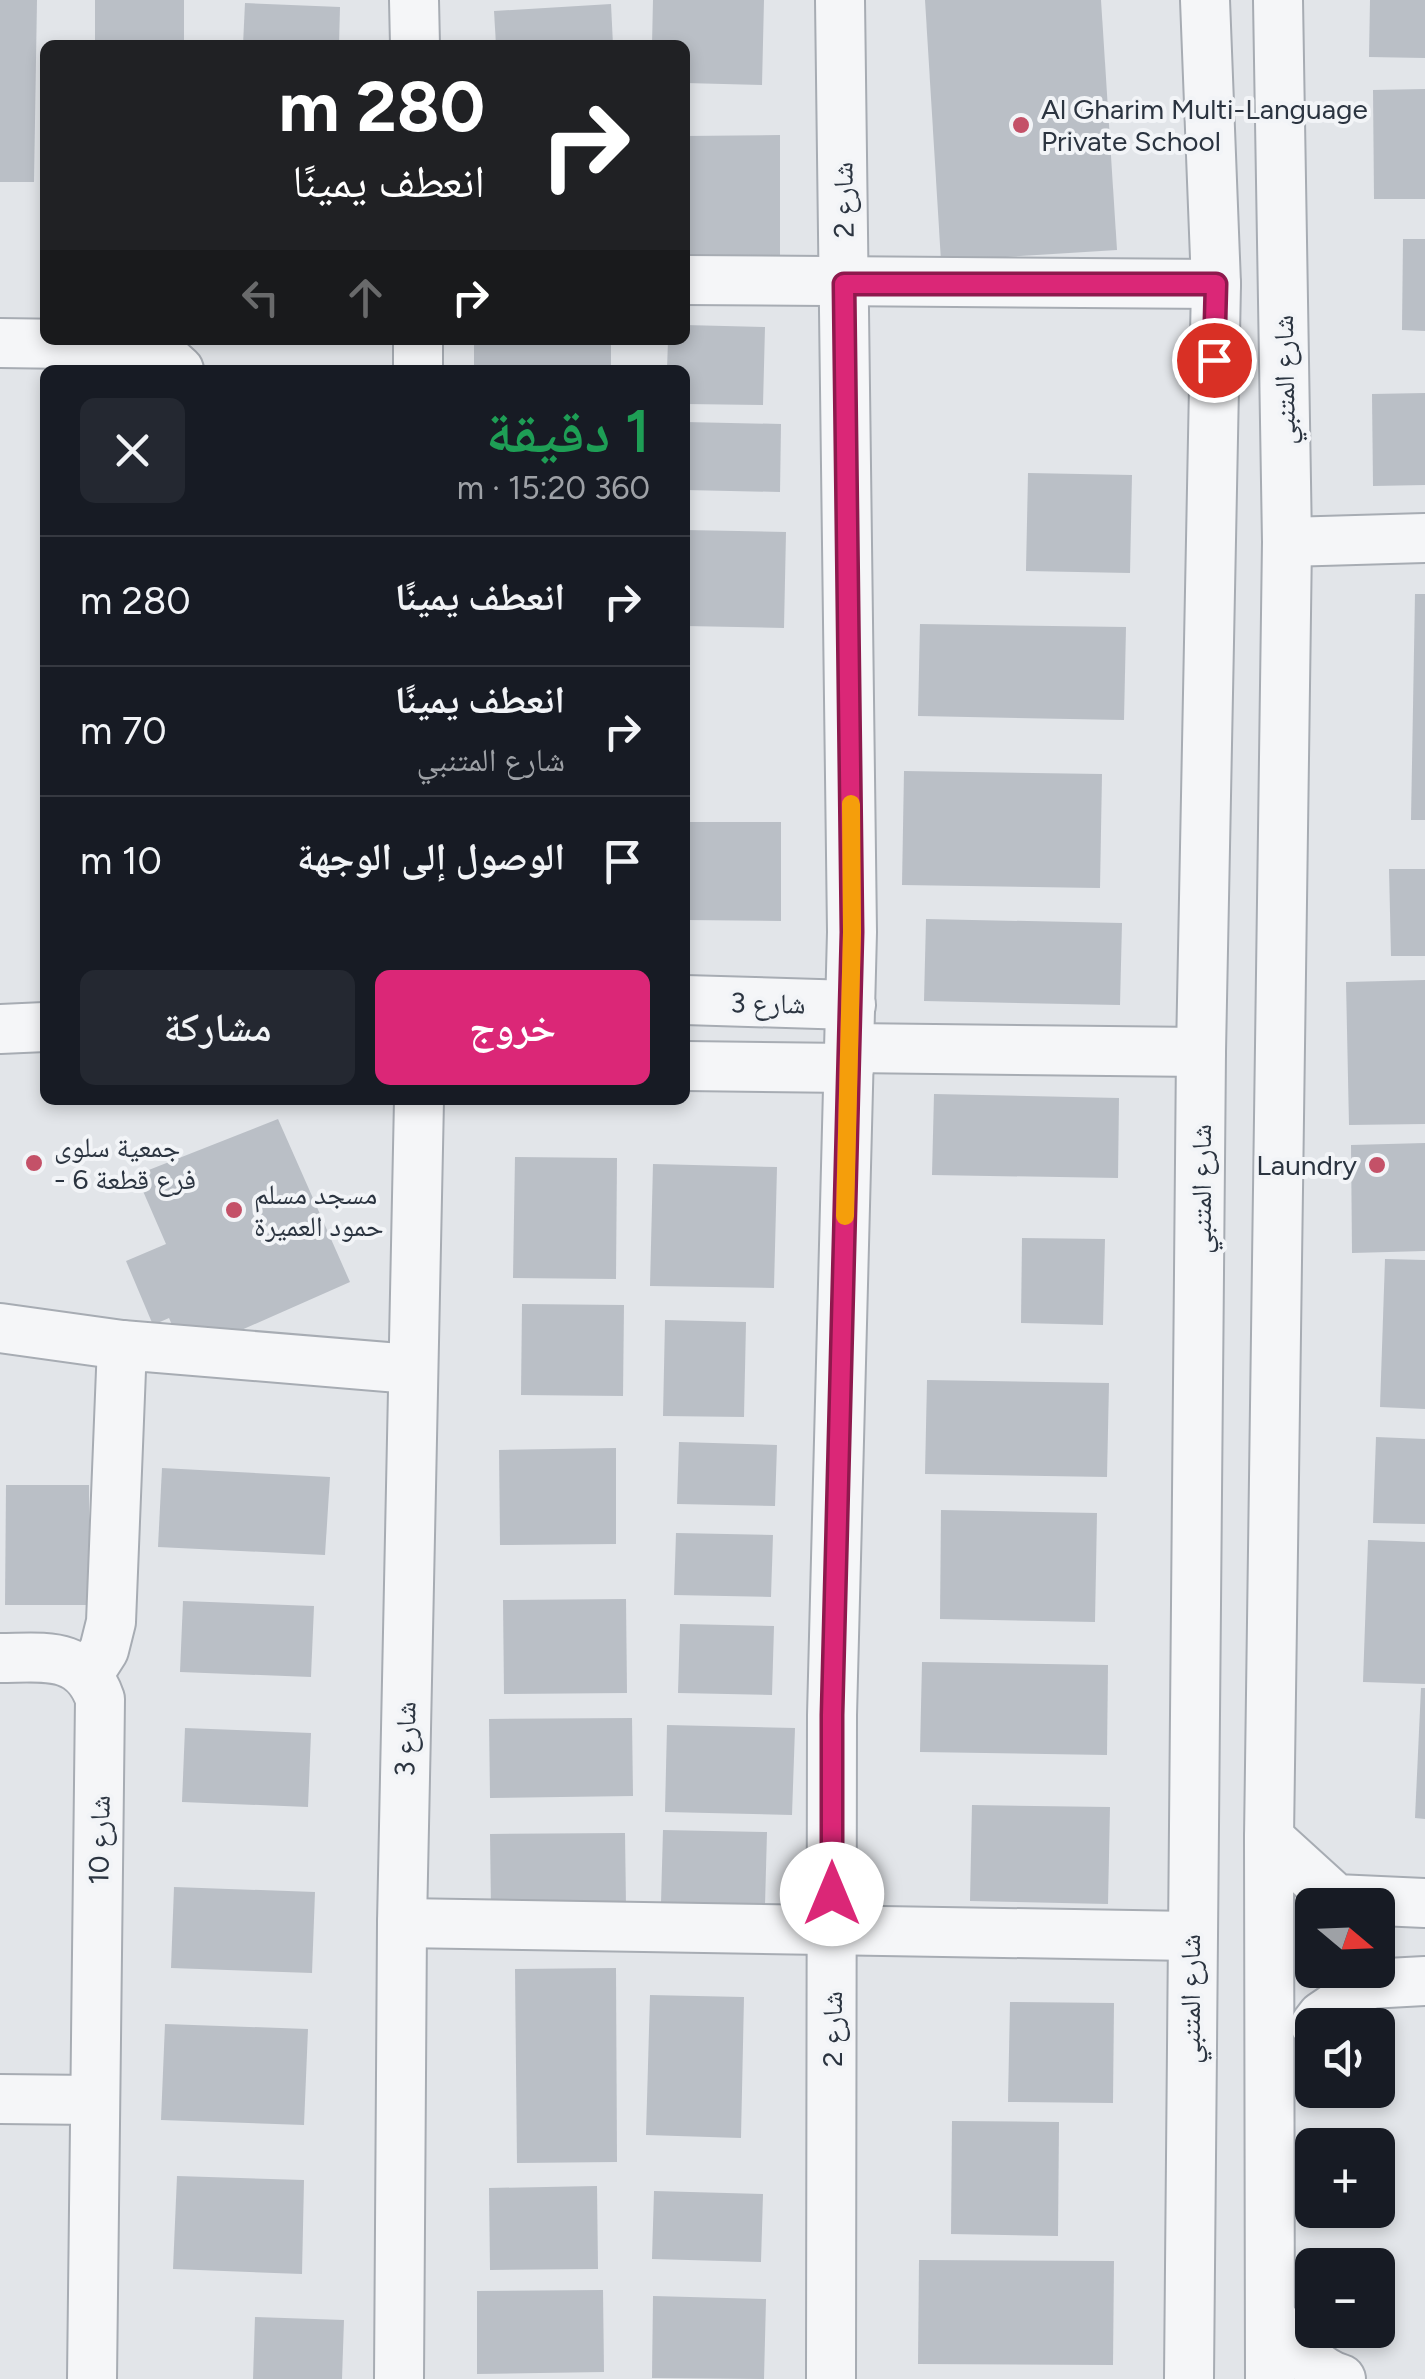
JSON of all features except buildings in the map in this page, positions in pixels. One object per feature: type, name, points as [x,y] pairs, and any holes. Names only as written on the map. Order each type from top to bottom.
[{"type":"street","points":[[414,0],[415,40]]},
{"type":"street","name":"شارع 2","points":[[831,2379],[832,1715],[850,1040],[840,0]]},
{"type":"street","name":"شارع المتنبي","points":[[1189,2379],[1200,1052],[1216,284],[1205,0]]},
{"type":"street","name":"شارع المتنبي","points":[[1270,2379],[1269,1838],[1287,542],[1278,0]]},
{"type":"street","points":[[690,280],[1216,284]]},
{"type":"street","points":[[0,342],[94,357],[138,345],[158,350],[174,365]]},
{"type":"street","points":[[1287,542],[1425,538]]},
{"type":"street","name":"شارع 3","points":[[690,1001],[850,1040]]},
{"type":"street","points":[[0,1029],[40,1027]]},
{"type":"street","points":[[690,1065],[850,1040],[1200,1052]]},
{"type":"street","name":"شارع 3","points":[[399,2379],[402,1922],[418,1105]]},
{"type":"street","points":[[1202,1145],[1234,1143],[1249,1151],[1260,1164],[1265,1180],[1255,1458],[1262,1482],[1275,1504]]},
{"type":"street","points":[[0,1328],[122,1345],[412,1369]]},
{"type":"street","points":[[0,1658],[63,1660],[88,1675],[104,1650],[111,1622],[122,1345]]},
{"type":"street","name":"شارع 10","points":[[88,1675],[96,1686],[102,1712],[92,2379]]},
{"type":"street","points":[[1269,1838],[1336,1899],[1425,1903]]},
{"type":"street","points":[[402,1922],[1191,1936]]},
{"type":"street","points":[[1334,2008],[1368,1984],[1425,1980]]},
{"type":"street","points":[[1269,2089],[1295,2053]]},
{"type":"street","points":[[0,2100],[94,2100]]},
{"type":"street","points":[[1270,2318],[1308,2359],[1328,2375],[1342,2379]]},
{"type":"slow traffic","points":[[845,1216],[851,804]]},
{"type":"place","name":"Al Gharim Multi-Language Private School","points":[[1021,125]]},
{"type":"place","name":"جمعية سلوى - فرع قطعة 6","points":[[34,1163]]},
{"type":"place","name":"Laundry","points":[[1377,1165]]},
{"type":"place","name":"مسجد مسلم حمود العميرة","points":[[234,1210]]},
{"type":"route","points":[[832,1894],[832,1715],[852,932],[844,284],[1216,284],[1214,360]]}]
